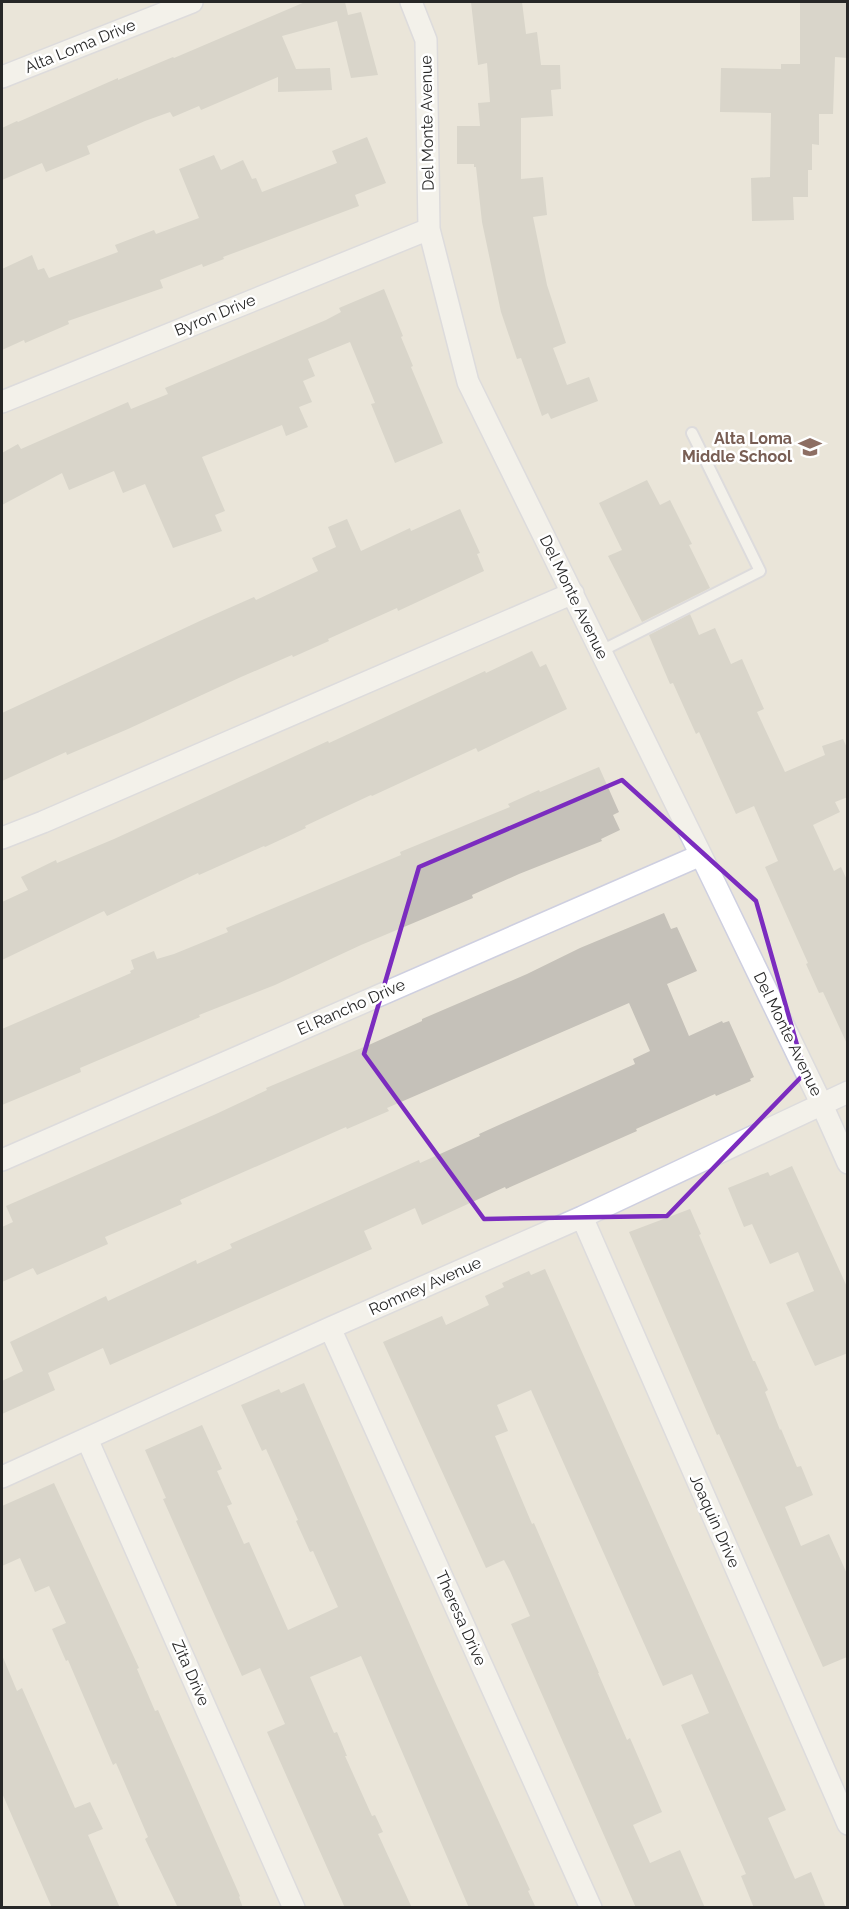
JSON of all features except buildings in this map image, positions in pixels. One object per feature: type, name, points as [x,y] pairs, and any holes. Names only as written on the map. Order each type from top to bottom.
[{"type":"street","name":"Alta Loma Drive","points":[[2,77],[192,2]]},
{"type":"street","name":"Del Monte Avenue","points":[[411,2],[426,40],[429,229],[468,382],[701,855],[848,1163]]},
{"type":"street","name":"Byron Drive","points":[[2,402],[429,229]]},
{"type":"street","points":[[2,838],[54,818],[573,592]]},
{"type":"street","name":"El Rancho Drive","points":[[2,1160],[701,855]]},
{"type":"street","name":"Romney Avenue","points":[[2,1477],[582,1217],[848,1092]]},
{"type":"street","name":"Joaquin Drive","points":[[582,1217],[848,1824]]},
{"type":"street","name":"Theresa Drive","points":[[330,1328],[591,1908]]},
{"type":"street","name":"Zita Drive","points":[[87,1439],[294,1908]]},
{"type":"lane","points":[[601,651],[760,571],[692,433]]},
{"type":"highlighted area","points":[[622,780],[756,901],[805,1073],[667,1216],[484,1219],[364,1054],[419,867]]},
{"type":"place","name":"Alta Loma Middle School","points":[[810,447]]}]
